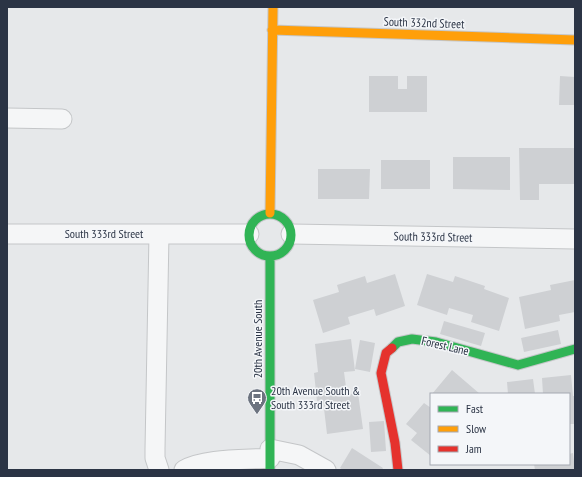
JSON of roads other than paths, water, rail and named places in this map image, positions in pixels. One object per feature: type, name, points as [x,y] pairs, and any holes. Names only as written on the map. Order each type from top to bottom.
[{"type":"street","points":[[270,213],[273,7]]},
{"type":"street","name":"South 332nd Street","points":[[272,30],[575,40]]},
{"type":"street","points":[[7,118],[62,119]]},
{"type":"street","points":[[270,213],[284,218],[289,224],[291,234],[289,245],[284,251],[277,255],[270,256],[263,255],[256,251],[252,245],[249,234],[252,224],[256,218],[270,213]]},
{"type":"street","name":"South 333rd Street","points":[[7,234],[249,234]]},
{"type":"street","points":[[159,234],[155,458],[159,470]]},
{"type":"street","name":"South 333rd Street","points":[[291,234],[575,239]]},
{"type":"street","name":"20th Avenue South","points":[[270,256],[270,459]]},
{"type":"street","name":"Forest Lane","points":[[398,470],[395,443],[381,372],[386,353],[398,342],[412,339],[436,342],[518,365],[575,349]]},
{"type":"street","points":[[184,470],[198,464],[210,462],[270,459],[299,454],[326,470]]},
{"type":"place","name":"20th Avenue South & South 333rd Street","points":[[257,415]]}]
